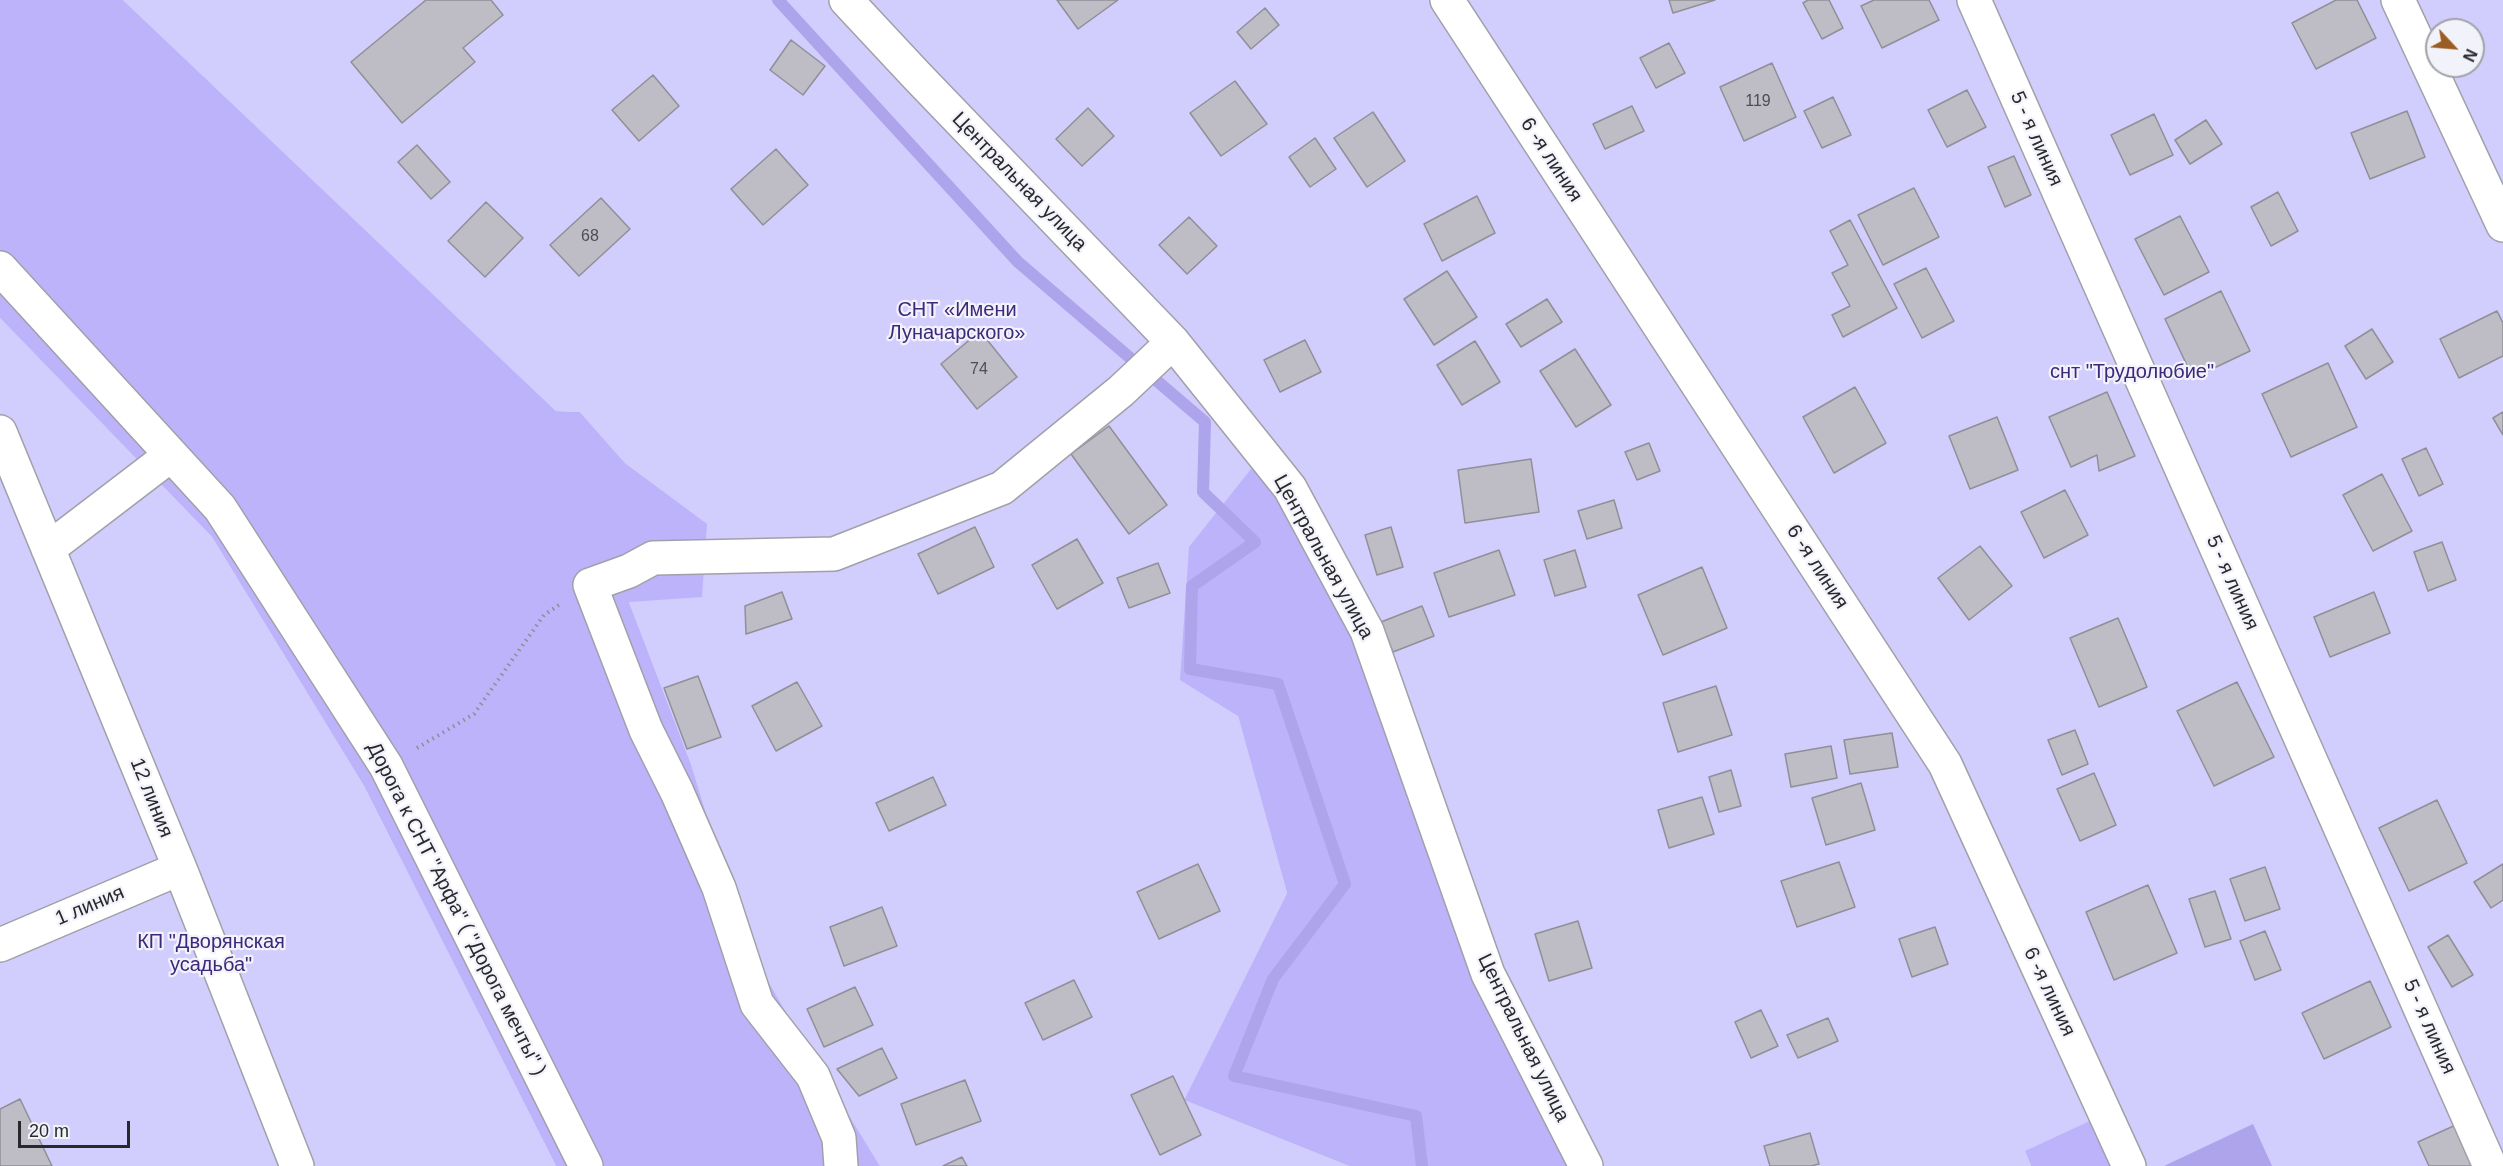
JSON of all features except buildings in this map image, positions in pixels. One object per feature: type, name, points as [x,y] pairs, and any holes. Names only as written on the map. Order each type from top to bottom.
[{"type":"street","name":"Центральная улица","points":[[846,0],[1173,342],[1290,488],[1367,631],[1488,974],[1586,1166]]},
{"type":"street","name":"6 -я линия","points":[[1447,0],[1945,764],[2129,1166]]},
{"type":"street","name":"5 - я линия","points":[[1974,0],[2490,1166]]},
{"type":"street","points":[[2398,0],[2503,225]]},
{"type":"street","name":"Дорога к СНТ \"Арфа\" ( \"Дорога мечты\" )","points":[[0,268],[220,508],[386,766],[586,1166]]},
{"type":"street","points":[[841,1166],[839,1138],[813,1076],[757,1004],[719,888],[677,792],[646,730],[590,585],[630,570],[653,558],[834,554],[1002,488],[1121,391],[1173,342]]},
{"type":"street","name":"12 линия","points":[[0,432],[181,871],[297,1166]]},
{"type":"street","points":[[48,549],[171,455]]},
{"type":"street","name":"1 линия","points":[[0,945],[169,873],[181,871]]},
{"type":"path","points":[[386,766],[474,714],[544,615],[590,585]]},
{"type":"green space","points":[[123,0],[2503,0],[2503,1166],[2129,1166],[2025,1151],[2031,1166],[1586,1166],[1238,716],[1287,893],[1184,1100],[1349,1166],[880,1166],[787,1014],[745,940],[691,764],[629,602],[706,524],[625,463],[580,412],[556,411]]},
{"type":"green space","name":"КП \"Дворянская усадьба\"","points":[[0,318],[212,537],[364,786],[556,1166],[0,1166]]},
{"type":"shaded area","points":[[0,0],[123,0],[556,411],[580,412],[625,463],[707,524],[702,597],[629,602],[691,764],[745,940],[787,1014],[880,1166],[556,1166],[364,786],[212,537],[0,318]]},
{"type":"shaded area","points":[[1263,454],[1307,519],[1488,974],[1586,1166],[1349,1166],[1184,1100],[1287,893],[1238,716],[1180,680],[1189,547]]},
{"type":"shaded area","points":[[2105,1114],[2129,1166],[2031,1166],[2025,1151]]},
{"type":"shaded area","points":[[2253,1124],[2272,1166],[2164,1166]]},
{"type":"waterway","points":[[778,0],[1018,262],[1205,422],[1203,492],[1255,542],[1192,586],[1190,669],[1278,684],[1345,884],[1273,979],[1234,1076],[1416,1116],[1422,1166]]},
{"type":"park label","name":"СНТ «Имени Луначарского»","points":[[957,322]]},
{"type":"park label","name":"снт \"Трудолюбие\"","points":[[2132,372]]}]
